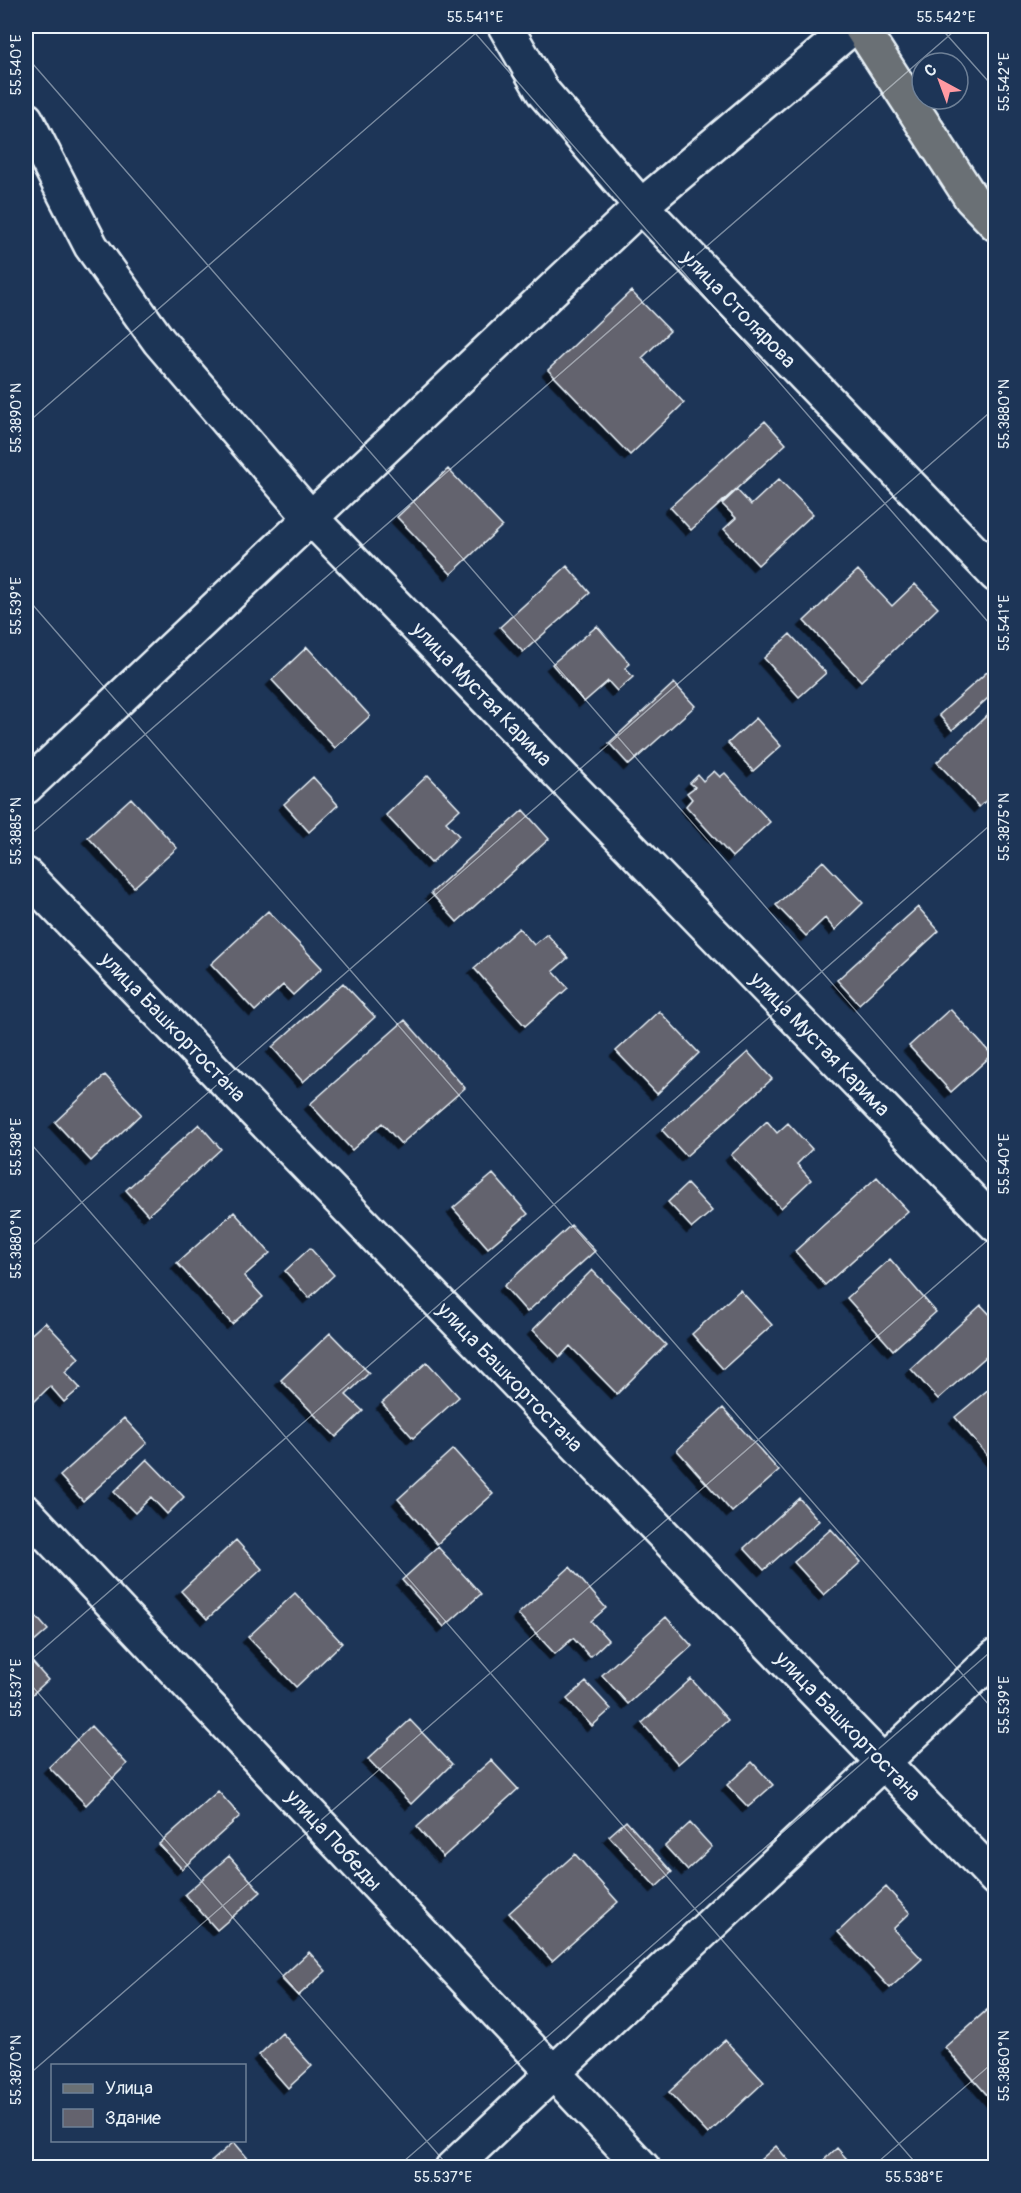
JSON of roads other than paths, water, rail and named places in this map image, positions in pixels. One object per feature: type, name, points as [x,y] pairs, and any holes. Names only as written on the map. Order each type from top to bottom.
[{"type":"main road","points":[[860,26],[971,198],[996,224]]},
{"type":"street","name":"улица Столярова","points":[[505,26],[543,92],[640,206],[996,575]]},
{"type":"street","points":[[26,787],[640,206],[854,26]]},
{"type":"street","name":"улица Мустая Карима","points":[[26,119],[91,246],[159,341],[310,517],[996,1225]]},
{"type":"street","name":"улица Башкортостана","points":[[26,875],[996,1879]]},
{"type":"street","name":"улица Победы","points":[[26,1512],[643,2168]]},
{"type":"street","points":[[452,2168],[996,1656]]}]
